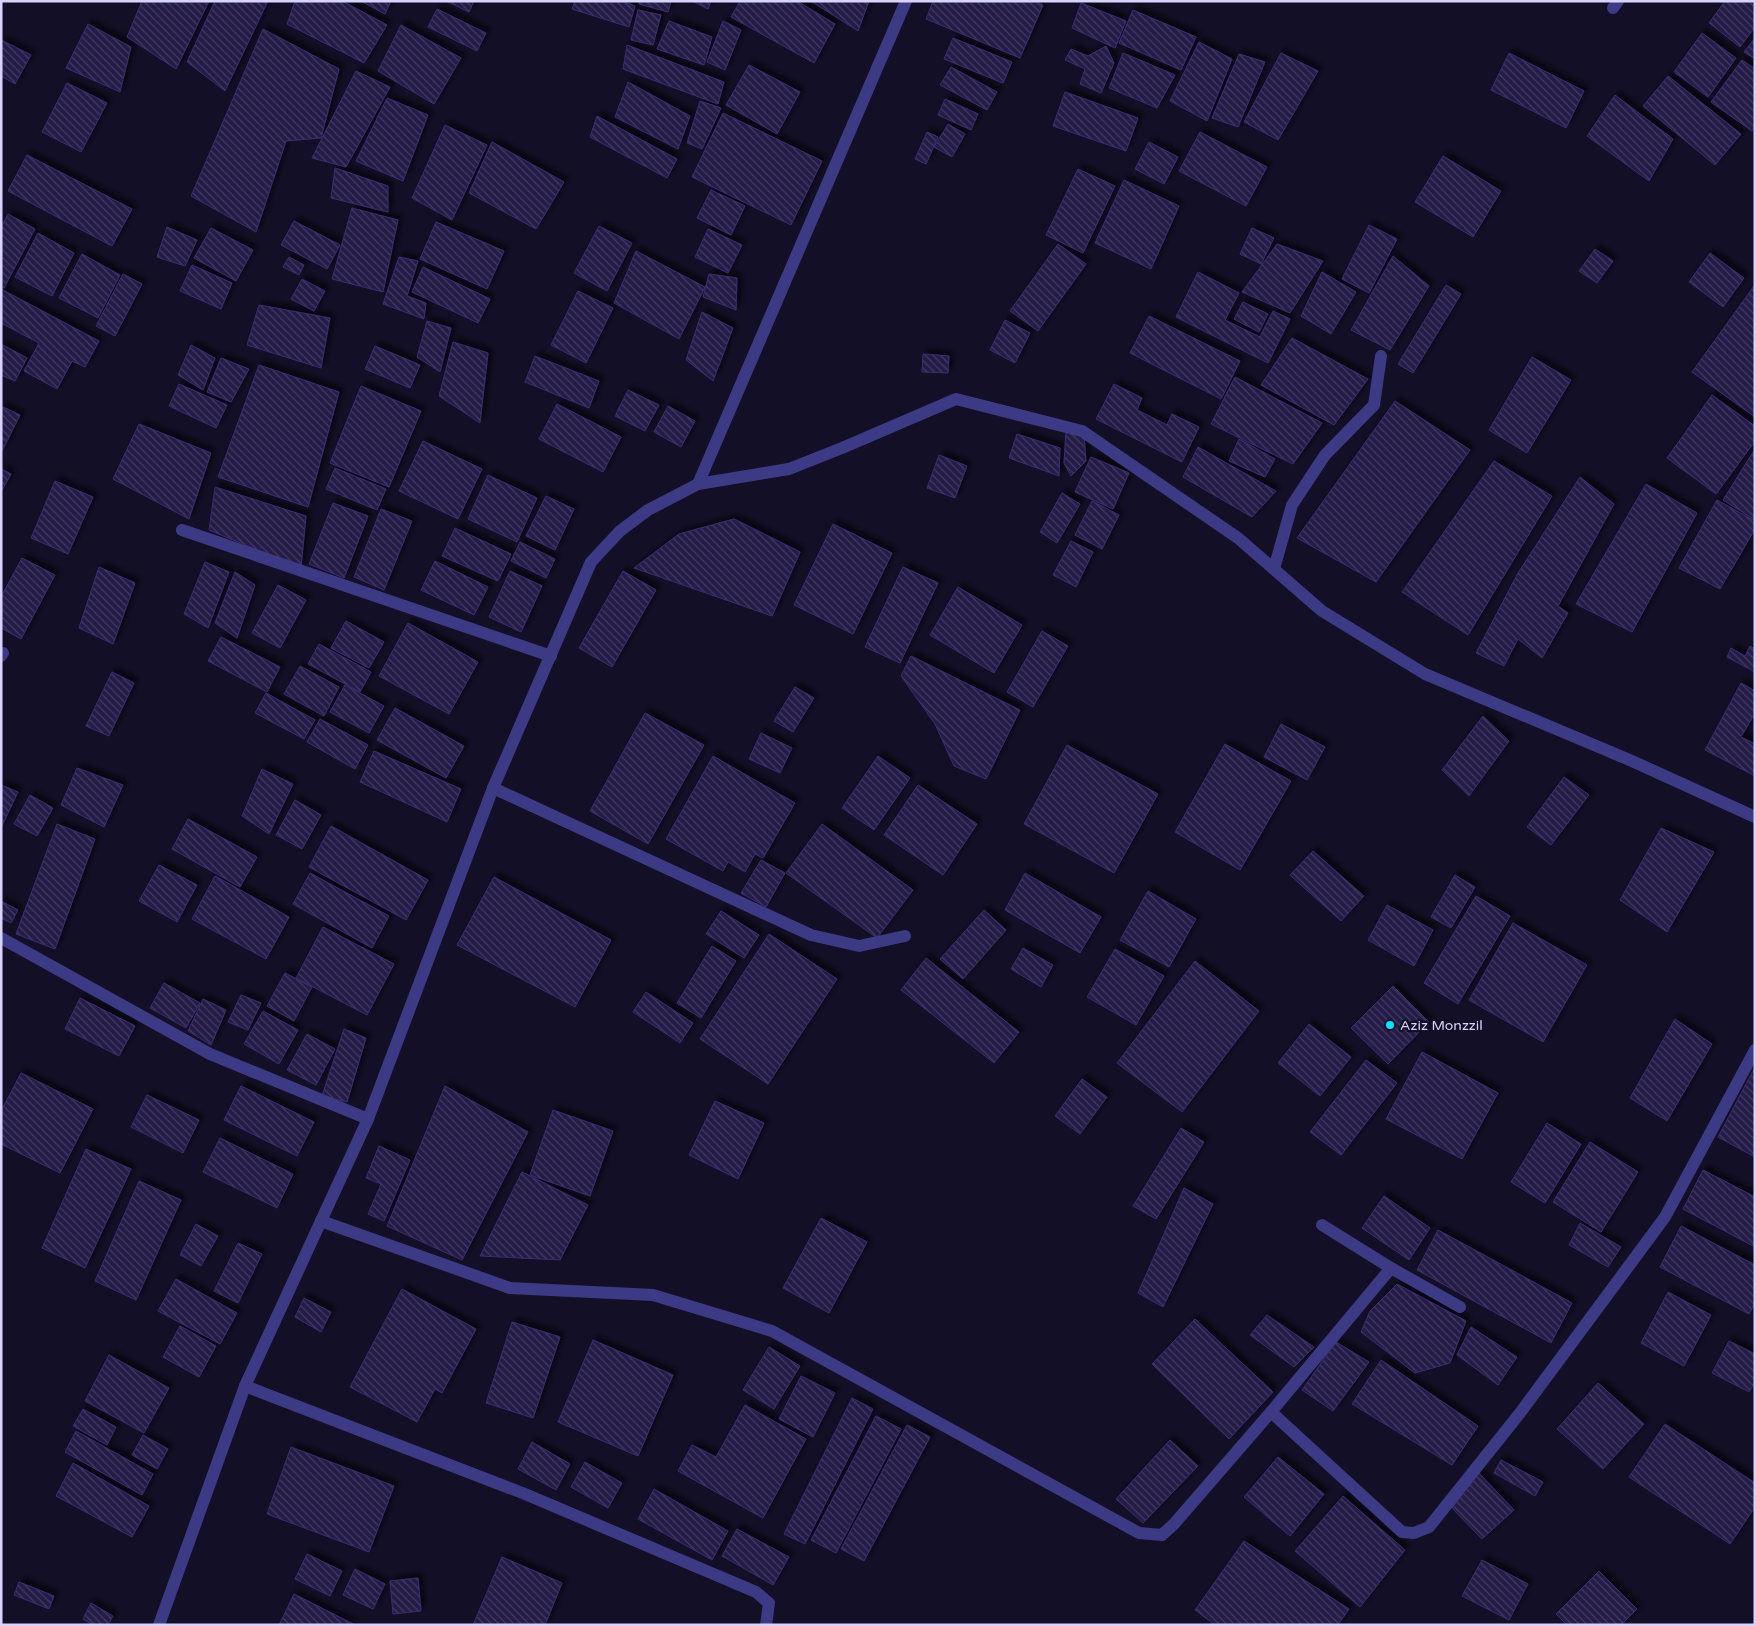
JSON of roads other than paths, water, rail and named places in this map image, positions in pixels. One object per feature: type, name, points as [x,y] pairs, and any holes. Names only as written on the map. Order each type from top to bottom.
[{"type":"street","points":[[698,484],[906,1]]},
{"type":"street","points":[[1274,569],[1292,505],[1325,455],[1374,405],[1381,356]]},
{"type":"street","points":[[159,1625],[245,1386],[368,1119],[493,788],[591,562],[620,531],[648,510],[698,484],[789,469],[956,399],[1082,431],[1238,538],[1322,611],[1425,674],[1632,761],[1755,817]]},
{"type":"street","points":[[182,530],[551,656]]},
{"type":"street","points":[[493,788],[811,935],[859,946],[906,936]]},
{"type":"street","points":[[1,938],[210,1054],[368,1119]]},
{"type":"street","points":[[1271,1412],[1402,1532],[1414,1533],[1429,1527],[1520,1413],[1665,1217],[1755,1050]]},
{"type":"street","points":[[321,1221],[510,1288],[653,1294],[772,1331],[1139,1533],[1162,1535],[1174,1524],[1271,1412],[1391,1268]]},
{"type":"street","points":[[1322,1225],[1391,1268],[1460,1307]]},
{"type":"street","points":[[245,1386],[525,1494],[756,1592],[769,1603],[766,1625]]},
{"type":"place","name":"Aziz Monzzil","points":[[1390,1025]]}]
